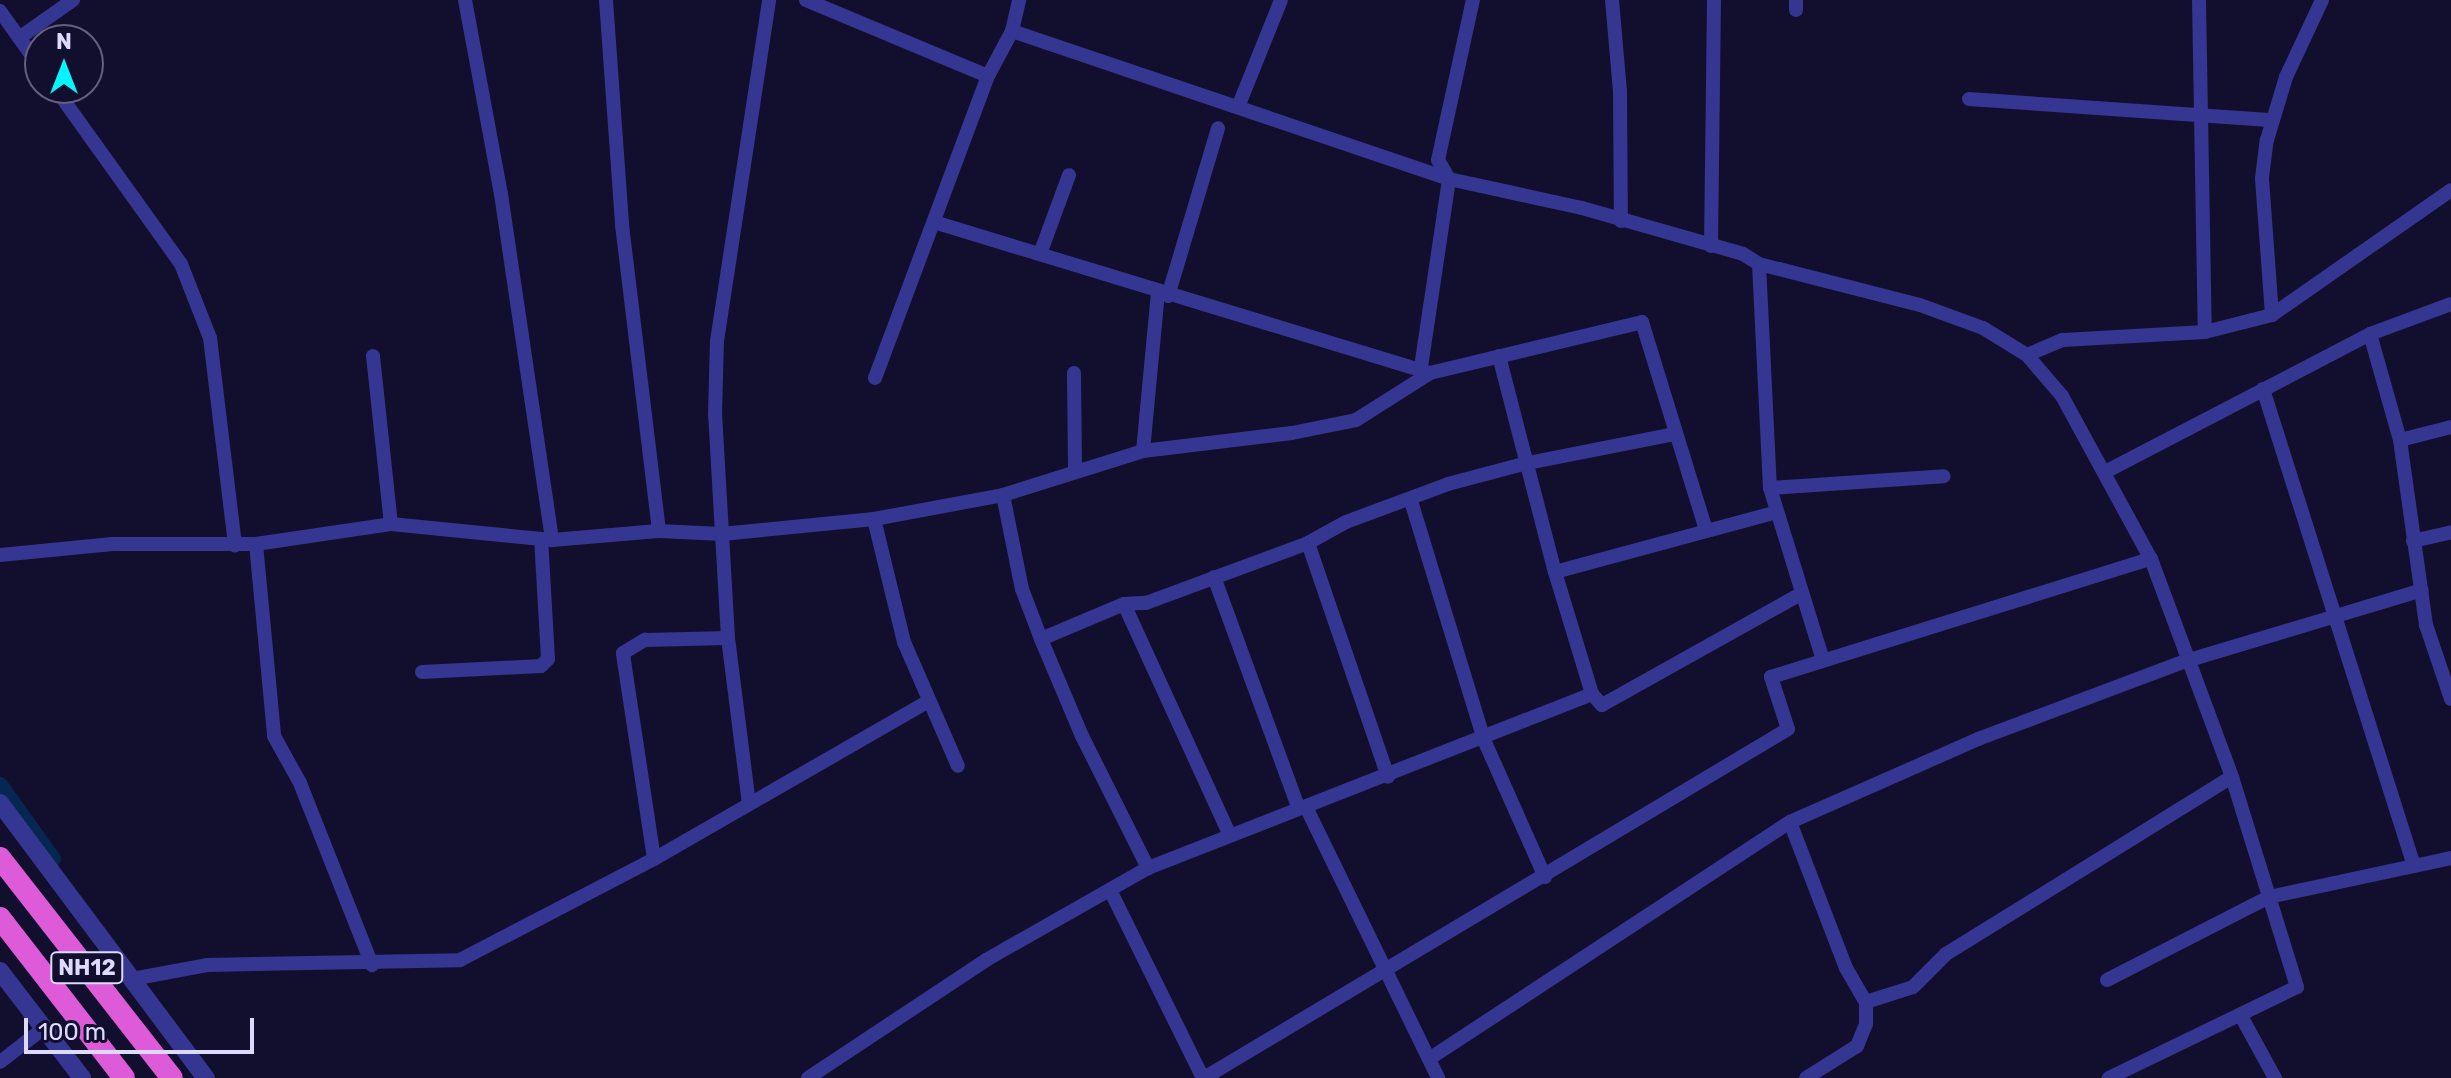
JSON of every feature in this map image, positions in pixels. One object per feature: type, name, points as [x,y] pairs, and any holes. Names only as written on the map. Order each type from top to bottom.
[{"type":"highway","name":"NH12","points":[[0,858],[172,1078]]},
{"type":"highway","name":"NH12","points":[[0,918],[124,1078]]},
{"type":"street","points":[[19,38],[73,0]]},
{"type":"street","points":[[422,672],[541,666],[548,659],[546,539],[501,194],[465,0]]},
{"type":"street","points":[[606,0],[622,225],[659,531]]},
{"type":"street","points":[[749,804],[728,638],[717,341],[769,0]]},
{"type":"street","points":[[806,0],[988,76]]},
{"type":"street","points":[[875,378],[988,76],[1012,31],[1019,0]]},
{"type":"street","points":[[1238,107],[1281,0]]},
{"type":"street","points":[[1425,370],[1449,179],[1438,160],[1473,0]]},
{"type":"street","points":[[1612,0],[1620,91],[1621,221]]},
{"type":"street","points":[[1711,246],[1714,0]]},
{"type":"street","points":[[2199,0],[2205,332]]},
{"type":"street","points":[[2272,315],[2262,178],[2272,120],[2322,0]]},
{"type":"street","points":[[0,11],[24,45]]},
{"type":"street","points":[[1012,31],[1449,179],[1621,221],[1711,246],[1759,264],[1920,305],[1983,328],[2027,355],[2062,396],[2107,471],[2151,559],[2186,661],[2232,777],[2297,987],[2109,1078]]},
{"type":"street","points":[[1969,99],[2272,120]]},
{"type":"street","points":[[66,104],[181,264],[210,338],[235,545]]},
{"type":"street","points":[[1143,451],[1163,295],[1218,128]]},
{"type":"street","points":[[1040,254],[1069,175]]},
{"type":"street","points":[[2027,355],[2063,340],[2205,332],[2272,315],[2451,190]]},
{"type":"street","points":[[934,222],[1163,295],[1425,370]]},
{"type":"street","points":[[1759,264],[1770,488],[1822,657]]},
{"type":"street","points":[[2107,471],[2370,334],[2451,304]]},
{"type":"street","points":[[0,555],[112,544],[256,544],[391,524],[546,539],[659,531],[722,534],[874,519],[1003,495],[1143,451],[1356,420],[1425,370],[1642,322],[1706,530]]},
{"type":"street","points":[[2370,334],[2400,440],[2426,625],[2451,699]]},
{"type":"street","points":[[373,356],[391,524]]},
{"type":"street","points":[[1499,356],[1523,464],[1592,694],[1602,705],[1801,594]]},
{"type":"street","points":[[1074,373],[1075,472]]},
{"type":"street","points":[[2263,389],[2302,502],[2330,614],[2414,866]]},
{"type":"street","points":[[2400,440],[2451,427]]},
{"type":"street","points":[[1041,639],[1124,604],[1146,603],[1308,543],[1346,522],[1523,464],[1674,434]]},
{"type":"street","points":[[1770,488],[1944,476]]},
{"type":"street","points":[[1003,495],[1022,589],[1041,639],[1082,736],[1148,868]]},
{"type":"street","points":[[1411,501],[1484,740],[1545,877]]},
{"type":"street","points":[[1555,572],[1777,512]]},
{"type":"street","points":[[874,519],[904,642],[958,766]]},
{"type":"street","points":[[2413,541],[2451,532]]},
{"type":"street","points":[[1308,543],[1388,777]]},
{"type":"street","points":[[256,544],[274,736],[300,783],[372,965]]},
{"type":"street","points":[[1110,890],[1203,1078],[1381,969],[1545,877],[1788,729],[1771,677],[1822,657],[2151,559]]},
{"type":"street","points":[[1214,577],[1302,808],[1431,1072],[1790,822],[1978,739],[2186,661],[2330,614],[2422,590]]},
{"type":"street","points":[[1124,604],[1229,833]]},
{"type":"street","points":[[654,859],[623,653],[645,640],[728,638]]},
{"type":"street","points":[[808,1078],[986,960],[1148,868],[1229,833],[1484,740],[1592,694]]},
{"type":"street","points":[[139,977],[207,965],[372,965],[460,960],[654,859],[929,701]]},
{"type":"street","points":[[1866,1002],[1913,987],[1946,954],[2232,777]]},
{"type":"street","points":[[0,803],[139,977],[206,1078]]},
{"type":"street","points":[[1790,822],[1846,968],[1866,1002],[1866,1024],[1857,1046],[1806,1078]]},
{"type":"street","points":[[2107,980],[2269,897],[2451,858]]},
{"type":"street","points":[[3,982],[44,1028],[82,1078]]},
{"type":"street","points":[[2241,1016],[2275,1078]]},
{"type":"street","points":[[0,1062],[44,1028]]},
{"type":"waterway","points":[[0,785],[53,859]]}]
